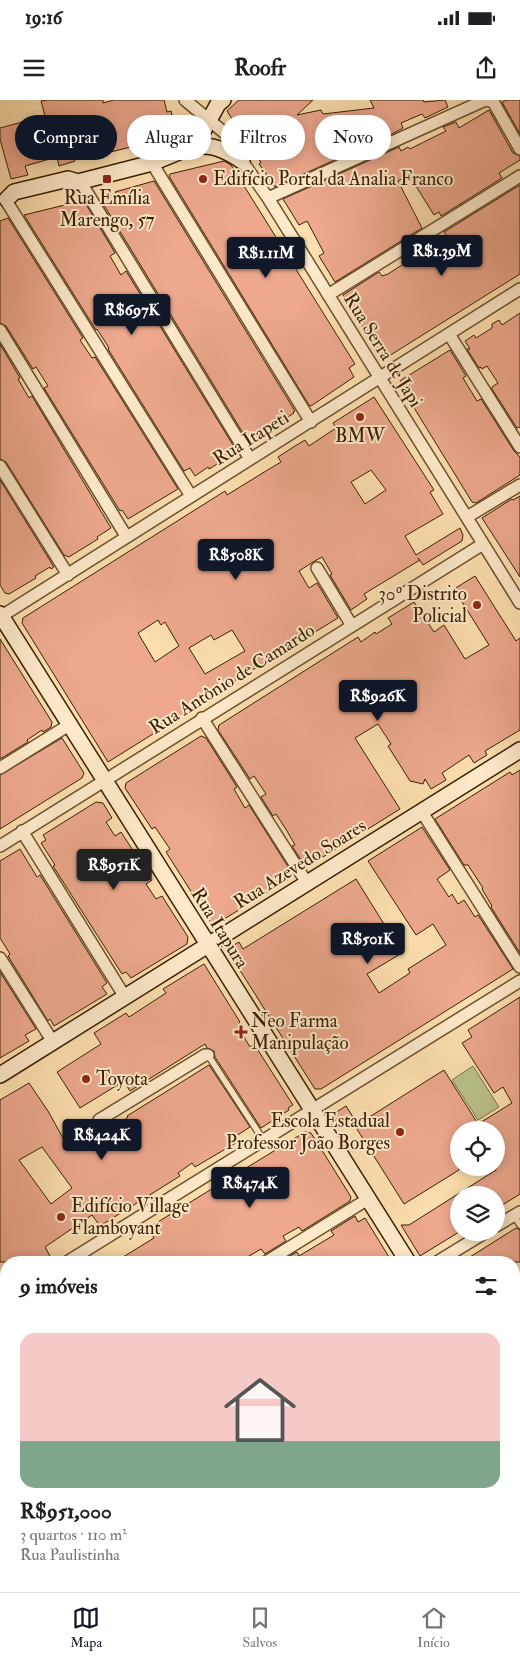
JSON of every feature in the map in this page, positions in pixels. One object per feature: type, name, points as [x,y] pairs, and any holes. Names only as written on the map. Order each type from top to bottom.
[{"type":"street","name":"Rua Serra de Japi","points":[[185,100],[202,115]]},
{"type":"street","points":[[268,198],[483,101],[490,100],[494,103],[520,149]]},
{"type":"street","points":[[211,119],[219,102]]},
{"type":"street","name":"Rua Serra de Japi","points":[[211,122],[226,134],[238,150],[242,161],[268,198],[520,603]]},
{"type":"street","points":[[211,147],[225,150],[242,161]]},
{"type":"street","points":[[4,199],[16,201],[43,195],[70,188],[79,181],[159,160]]},
{"type":"street","points":[[152,163],[311,422]]},
{"type":"street","points":[[328,295],[520,176]]},
{"type":"street","points":[[79,181],[250,459]]},
{"type":"street","points":[[4,199],[192,496]]},
{"type":"street","name":"Rua Itapeti","points":[[0,616],[380,379],[520,289]]},
{"type":"street","points":[[0,330],[126,536]]},
{"type":"street","points":[[449,334],[520,446]]},
{"type":"street","points":[[0,466],[68,575]]},
{"type":"street","points":[[466,518],[520,484]]},
{"type":"street","name":"Rua Antônio de Camardo","points":[[0,846],[483,544]]},
{"type":"street","points":[[317,568],[352,626]]},
{"type":"street","name":"Rua Itapura","points":[[0,616],[404,1256]]},
{"type":"street","points":[[202,718],[307,883]]},
{"type":"street","points":[[0,768],[69,725]]},
{"type":"street","name":"Rua Azevedo Soares","points":[[0,1075],[520,750]]},
{"type":"street","points":[[422,812],[520,967]]},
{"type":"street","points":[[22,832],[125,997]]},
{"type":"street","points":[[0,958],[53,1042]]},
{"type":"street","points":[[77,1256],[520,981]]},
{"type":"street","points":[[99,1120],[208,1054]]},
{"type":"street","points":[[276,1256],[368,1199]]},
{"type":"street","points":[[505,1222],[518,1217]]},
{"type":"street","points":[[447,1256],[471,1241]]},
{"type":"lane","points":[[208,1054],[264,1141]]},
{"type":"green space","points":[[473,1066],[499,1107],[478,1120],[452,1080]]},
{"type":"building","points":[[103,100],[103,103],[114,100],[164,100],[167,112],[171,111],[172,115],[127,115],[127,148],[117,150],[117,115],[45,115],[41,101]]},
{"type":"building","points":[[239,100],[313,100],[297,115],[230,115],[227,111]]},
{"type":"building","points":[[370,100],[423,100],[424,102],[445,100],[448,107],[425,118],[422,114],[401,123],[403,128],[391,134],[391,115],[315,115],[315,160],[335,160],[275,187],[259,164],[261,163],[259,160],[305,160],[305,115],[297,115],[321,110],[323,114],[374,108]]},
{"type":"building","points":[[506,100],[520,100],[520,134],[502,102]]},
{"type":"building","points":[[489,110],[513,153],[520,156],[520,160],[499,173],[502,178],[441,216],[439,212],[434,215],[409,175],[398,181],[422,228],[335,282],[319,256],[324,253],[307,221],[299,225],[283,199],[370,160],[391,160],[391,151],[399,147],[401,151],[408,147],[410,149],[446,131],[443,127],[456,122],[459,128]]},
{"type":"building","points":[[15,124],[15,160],[46,160],[25,166],[28,175],[11,179],[0,139],[0,128]]},
{"type":"building","points":[[58,160],[75,160],[75,161],[59,166]]},
{"type":"building","points":[[224,161],[231,165],[355,364],[349,368],[354,377],[311,406],[169,176],[170,174]]},
{"type":"building","points":[[154,181],[295,411],[280,422],[282,424],[251,443],[246,438],[102,202],[115,192]]},
{"type":"building","points":[[520,185],[520,274],[389,356],[387,353],[382,357],[343,295],[379,272],[382,276],[388,274],[422,252],[419,247],[428,242],[430,245],[447,236],[444,232]]},
{"type":"building","points":[[84,201],[115,253],[110,256],[121,275],[126,271],[236,450],[233,452],[234,454],[195,476],[190,468],[184,471],[109,348],[24,215]]},
{"type":"building","points":[[8,218],[83,338],[80,340],[92,358],[95,357],[178,489],[128,519],[122,510],[120,511],[44,388],[48,386],[36,367],[33,369],[6,326],[0,323],[0,221]]},
{"type":"building","points":[[520,313],[520,427],[517,428],[492,389],[498,383],[487,366],[482,369],[481,367],[479,368],[467,349],[470,349],[465,341],[474,335],[476,338],[492,328],[492,324],[499,320],[502,325]]},
{"type":"building","points":[[0,344],[20,378],[18,379],[29,398],[32,396],[111,528],[97,537],[98,539],[69,557],[64,555],[6,462],[0,459]]},
{"type":"building","points":[[450,350],[466,376],[463,378],[477,401],[481,399],[514,451],[520,457],[520,475],[476,503],[472,502],[400,385],[401,380]]},
{"type":"building","points":[[374,397],[434,490],[430,492],[443,514],[405,536],[416,555],[460,528],[463,535],[462,541],[423,565],[420,560],[364,594],[367,599],[351,610],[330,575],[332,574],[322,557],[313,562],[299,571],[309,588],[317,583],[338,618],[216,692],[217,694],[108,762],[22,623],[23,618],[225,491],[227,495],[281,462],[278,457],[295,446],[305,440],[309,446],[336,428],[333,423]],"holes":[[[371,470],[386,490],[365,504],[351,482]],[[158,620],[161,625],[165,622],[179,646],[155,662],[138,633]],[[232,630],[245,651],[205,674],[189,648],[211,635],[214,640]]]},
{"type":"building","points":[[0,480],[54,567],[51,569],[50,567],[35,576],[36,578],[9,594],[5,593],[0,585]]},
{"type":"building","points":[[520,496],[520,577],[482,518]]},
{"type":"building","points":[[475,576],[516,641],[520,638],[520,730],[485,751],[487,755],[474,763],[469,755],[442,773],[446,780],[431,789],[425,779],[423,784],[410,781],[388,746],[391,744],[378,724],[355,738],[400,809],[323,857],[320,853],[303,863],[292,846],[295,845],[287,831],[276,814],[273,816],[261,797],[266,794],[254,776],[250,779],[218,730],[219,725],[358,637],[361,642],[375,632],[376,634],[392,624],[388,618],[414,602],[434,632],[444,625],[465,659],[489,645],[454,589]]},
{"type":"building","points":[[0,639],[52,722],[51,727],[43,732],[42,730],[27,740],[28,742],[0,759]]},
{"type":"building","points":[[201,736],[206,738],[237,787],[234,789],[245,808],[249,805],[292,873],[291,878],[216,924],[211,923],[166,852],[170,849],[155,827],[152,829],[125,788],[126,783]]},
{"type":"building","points":[[62,738],[84,773],[82,778],[0,829],[0,775]]},
{"type":"building","points":[[520,770],[520,953],[491,907],[483,888],[468,865],[464,865],[435,819],[510,772],[512,775]]},
{"type":"building","points":[[96,802],[103,803],[112,818],[106,822],[115,836],[121,832],[152,880],[146,884],[156,899],[162,896],[188,937],[187,944],[131,978],[126,972],[122,974],[53,866],[55,865],[41,843],[46,840],[43,835]]},
{"type":"building","points":[[422,827],[450,870],[437,879],[449,897],[452,894],[458,904],[464,900],[475,917],[478,915],[513,969],[321,1089],[315,1089],[229,953],[231,947],[239,942],[243,949],[356,879],[402,953],[367,974],[379,993],[410,973],[408,969],[446,945],[433,924],[416,935],[368,861]]},
{"type":"building","points":[[20,849],[37,877],[40,875],[107,983],[102,987],[107,994],[54,1026],[50,1019],[48,1021],[8,956],[10,954],[0,938],[0,861]]},
{"type":"building","points":[[204,964],[240,1022],[238,1024],[241,1032],[250,1047],[254,1044],[293,1105],[288,1108],[289,1110],[261,1128],[215,1057],[214,1051],[207,1048],[205,1044],[130,1091],[124,1081],[80,1108],[57,1072],[101,1044],[94,1033],[126,1013],[129,1017],[166,993],[163,989]]},
{"type":"building","points":[[0,972],[36,1029],[25,1035],[29,1041],[0,1058]]},
{"type":"building","points":[[520,997],[520,1194],[505,1203],[505,1186],[471,1186],[487,1176],[505,1176],[505,1121],[483,1121],[512,1103],[503,1087],[494,1093],[462,1043],[472,1037],[468,1030]]},
{"type":"building","points":[[209,1065],[250,1127],[236,1136],[239,1141],[195,1167],[192,1163],[178,1173],[180,1176],[100,1226],[92,1215],[45,1247],[50,1256],[0,1256],[0,1100],[29,1083],[48,1111],[68,1147],[91,1133],[94,1136],[105,1130],[107,1133],[128,1117]],"holes":[[[42,1147],[72,1188],[51,1204],[19,1160]]]},
{"type":"building","points":[[444,1070],[476,1121],[450,1121],[450,1176],[404,1204],[355,1126]]},
{"type":"building","points":[[346,1106],[353,1117],[339,1126],[334,1118],[335,1113]]},
{"type":"building","points":[[305,1132],[311,1133],[351,1197],[350,1201],[302,1231],[299,1227],[283,1236],[286,1241],[265,1254],[261,1249],[249,1256],[125,1256],[154,1238],[148,1228]]},
{"type":"building","points":[[450,1199],[450,1238],[420,1256],[401,1225],[409,1225]]},
{"type":"building","points":[[355,1216],[358,1222],[365,1218],[388,1256],[299,1256],[334,1235],[331,1231]]},
{"type":"building","points":[[516,1228],[520,1230],[520,1256],[472,1256],[495,1241],[505,1241],[505,1235]]},
{"type":"building","points":[[297,1252],[299,1256],[290,1256]]},
{"type":"place","name":"Rua Emília Marengo, 57","points":[[107,179]]},
{"type":"place","name":"Edifício Portal da Analia Franco","points":[[203,179]]},
{"type":"place","name":"BMW","points":[[360,417]]},
{"type":"place","name":"30º Distrito Policial","points":[[477,605]]},
{"type":"place","name":"Neo Farma Manipulação","points":[[241,1032]]},
{"type":"place","name":"Toyota","points":[[86,1079]]},
{"type":"place","name":"Escola Estadual Professor João Borges","points":[[400,1132]]},
{"type":"place","name":"Edifício Village Flamboyant","points":[[61,1217]]}]
